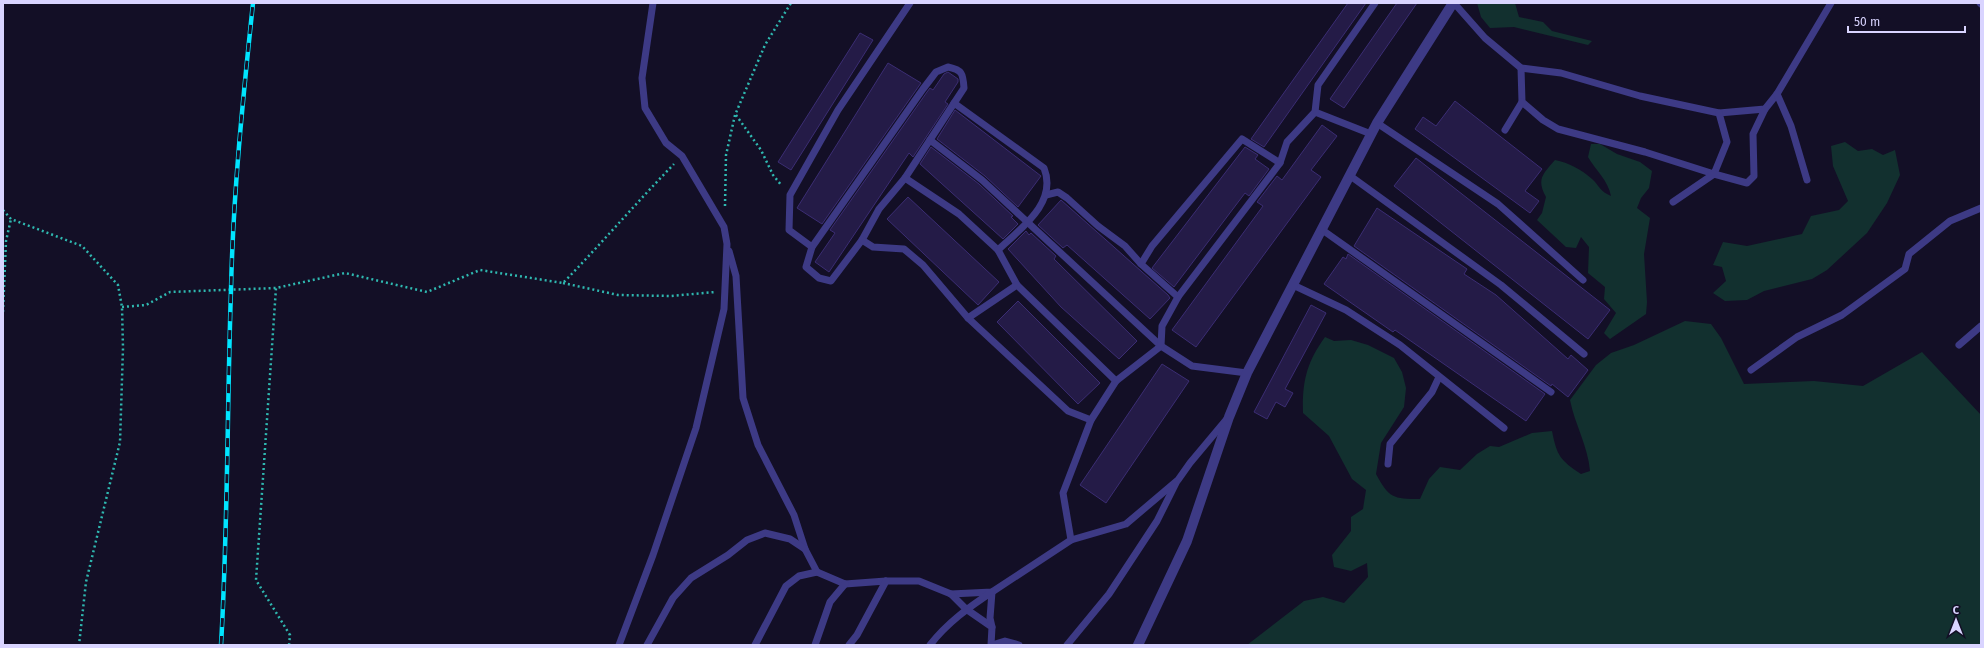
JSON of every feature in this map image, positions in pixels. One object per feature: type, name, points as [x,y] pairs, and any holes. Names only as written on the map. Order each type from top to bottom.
[{"type":"street","points":[[1138,645],[1187,541],[1229,417],[1247,373],[1377,123],[1453,3]]},
{"type":"lane","points":[[653,3],[642,78],[645,108],[666,144],[682,156],[724,227],[736,276],[743,398],[758,445],[794,515],[805,549],[817,572]]},
{"type":"lane","points":[[812,247],[789,230],[790,195],[838,110],[910,3]]},
{"type":"lane","points":[[1071,540],[1063,493],[1091,420],[1116,381],[1161,346],[1162,326],[1178,297],[1280,163],[1287,142],[1315,112],[1318,85],[1374,3]]},
{"type":"lane","points":[[1453,3],[1485,38],[1521,68],[1561,73],[1640,96],[1719,112],[1765,109]]},
{"type":"lane","points":[[1522,102],[1543,120],[1558,129],[1645,152],[1747,183],[1754,176],[1753,134],[1765,109],[1777,94],[1831,3]]},
{"type":"lane","points":[[948,67],[958,69],[964,76],[964,88],[930,140],[905,178],[879,209],[862,240],[831,281],[819,278],[806,267],[812,247],[936,72],[948,67]]},
{"type":"lane","points":[[1505,130],[1522,102],[1521,68]]},
{"type":"lane","points":[[1777,94],[1791,126],[1807,180]]},
{"type":"lane","points":[[954,103],[1044,168],[1048,178],[1046,195],[1034,215],[998,250]]},
{"type":"lane","points":[[1315,112],[1371,134]]},
{"type":"lane","points":[[1672,202],[1714,174],[1727,142],[1719,112]]},
{"type":"lane","points":[[1377,123],[1498,204],[1583,280]]},
{"type":"lane","points":[[1141,264],[1152,246],[1242,138],[1280,163]]},
{"type":"lane","points":[[930,140],[982,180],[1161,346],[1192,366],[1247,373]]},
{"type":"lane","points":[[1349,175],[1501,284],[1584,354]]},
{"type":"lane","points":[[905,178],[959,214],[998,250],[1017,285],[1116,381]]},
{"type":"lane","points":[[1046,195],[1058,192],[1067,198],[1098,226],[1125,246],[1141,264],[1178,297]]},
{"type":"lane","points":[[1751,370],[1797,337],[1842,316],[1905,269],[1909,254],[1950,221],[1981,208]]},
{"type":"lane","points":[[1321,229],[1551,392]]},
{"type":"lane","points":[[862,240],[873,247],[904,249],[923,264],[968,318],[1068,411],[1091,420]]},
{"type":"lane","points":[[619,645],[653,555],[696,428],[724,309],[727,244]]},
{"type":"lane","points":[[1293,284],[1346,310],[1400,345],[1504,428]]},
{"type":"lane","points":[[968,318],[1017,285]]},
{"type":"lane","points":[[1959,345],[1981,326]]},
{"type":"lane","points":[[1388,464],[1390,444],[1432,392],[1439,377]]},
{"type":"lane","points":[[1067,645],[1109,594],[1157,521],[1178,480],[1190,463],[1229,417]]},
{"type":"lane","points":[[930,645],[937,636],[966,609],[1071,540],[1126,524],[1178,480]]},
{"type":"lane","points":[[647,645],[673,598],[691,578],[728,555],[747,540],[766,533],[790,539],[805,549]]},
{"type":"lane","points":[[755,645],[786,586],[799,576],[817,572],[845,584],[886,581],[919,581],[950,594],[966,609],[992,627]]},
{"type":"lane","points":[[849,645],[857,634],[886,581]]},
{"type":"lane","points":[[815,645],[830,602],[845,584]]},
{"type":"lane","points":[[950,594],[992,592]]},
{"type":"lane","points":[[992,592],[990,618],[992,627],[991,645],[1005,640],[1019,645]]},
{"type":"path","points":[[724,227],[726,155],[735,115],[764,45],[791,3]]},
{"type":"path","points":[[735,115],[761,150],[773,175],[790,195]]},
{"type":"path","points":[[563,283],[604,241],[638,200],[682,156]]},
{"type":"path","points":[[3,210],[11,219],[82,246],[118,285],[122,307],[123,348],[120,442],[86,582],[79,645]]},
{"type":"path","points":[[3,312],[6,241],[11,219]]},
{"type":"path","points":[[122,307],[146,305],[170,292],[276,288],[345,273],[427,292],[480,270],[563,283],[618,295],[671,296],[726,291]]},
{"type":"path","points":[[276,288],[256,580],[290,635],[289,645]]},
{"type":"green space","points":[[1477,3],[1515,3],[1519,17],[1543,22],[1552,31],[1592,41],[1588,45],[1514,27],[1490,28],[1481,17]]},
{"type":"green space","points":[[1845,142],[1858,151],[1872,149],[1883,155],[1895,150],[1900,175],[1887,203],[1867,233],[1827,270],[1812,279],[1764,291],[1747,300],[1725,301],[1713,293],[1726,281],[1722,267],[1713,265],[1723,242],[1747,246],[1802,234],[1811,216],[1839,210],[1848,201],[1833,166],[1831,146]]},
{"type":"green space","points":[[1591,144],[1600,144],[1617,154],[1640,162],[1652,171],[1649,188],[1641,198],[1637,208],[1650,218],[1644,254],[1647,302],[1646,314],[1610,339],[1604,333],[1616,313],[1604,299],[1605,287],[1588,273],[1589,247],[1581,237],[1576,248],[1566,247],[1537,220],[1542,213],[1546,197],[1541,181],[1542,177],[1555,160],[1579,169],[1588,175],[1604,192],[1611,196],[1605,180],[1588,157]]},
{"type":"green space","points":[[1685,321],[1711,324],[1721,338],[1744,384],[1814,381],[1863,386],[1922,352],[1981,415],[1981,645],[1247,645],[1304,601],[1323,597],[1344,603],[1368,577],[1367,563],[1351,571],[1334,567],[1332,555],[1351,531],[1351,517],[1363,509],[1366,490],[1352,479],[1329,436],[1303,413],[1303,391],[1307,372],[1314,355],[1325,337],[1334,341],[1351,340],[1368,345],[1394,358],[1402,372],[1406,388],[1404,407],[1381,443],[1376,474],[1385,488],[1393,496],[1420,499],[1429,479],[1440,467],[1460,470],[1477,454],[1490,446],[1499,447],[1532,433],[1552,431],[1560,457],[1581,474],[1590,471],[1587,453],[1570,400],[1596,365],[1611,353],[1634,345]]},
{"type":"building","points":[[1348,3],[1366,3],[1264,147],[1251,139]]},
{"type":"building","points":[[1397,3],[1417,3],[1344,108],[1330,99]]},
{"type":"building","points":[[860,33],[873,40],[791,170],[778,162]]},
{"type":"building","points":[[888,63],[921,83],[822,224],[797,208]]},
{"type":"building","points":[[948,72],[958,79],[958,82],[945,102],[948,104],[913,157],[909,153],[829,272],[815,262],[835,233],[830,230],[927,92],[930,88],[933,90],[944,74]]},
{"type":"building","points":[[1455,101],[1542,169],[1525,191],[1539,201],[1530,213],[1415,129],[1423,117],[1436,126]]},
{"type":"building","points":[[955,110],[1041,176],[1018,207],[985,176],[937,139]]},
{"type":"building","points":[[1322,125],[1337,136],[1311,170],[1321,177],[1196,347],[1172,330],[1263,206],[1257,202],[1277,176],[1282,180]]},
{"type":"building","points":[[931,147],[979,184],[1013,216],[1011,217],[1018,224],[1003,239],[920,164]]},
{"type":"building","points":[[1245,147],[1258,155],[1255,159],[1269,169],[1249,196],[1245,193],[1174,287],[1152,268]]},
{"type":"building","points":[[1416,158],[1610,310],[1588,339],[1394,186]]},
{"type":"building","points":[[908,197],[999,282],[978,305],[887,219]]},
{"type":"building","points":[[1061,200],[1168,295],[1170,298],[1150,319],[1067,245],[1063,248],[1038,225]]},
{"type":"building","points":[[1377,208],[1467,269],[1464,274],[1496,295],[1568,359],[1571,355],[1588,370],[1568,397],[1552,384],[1551,386],[1354,246]]},
{"type":"building","points":[[1026,231],[1029,235],[1031,233],[1056,256],[1054,259],[1137,341],[1119,359],[1061,307],[1008,249]]},
{"type":"building","points":[[1348,254],[1545,394],[1526,421],[1395,330],[1393,332],[1324,284],[1343,257],[1346,259]]},
{"type":"building","points":[[1018,301],[1100,383],[1078,404],[997,322]]},
{"type":"building","points":[[1311,305],[1326,313],[1285,389],[1293,393],[1285,407],[1276,402],[1267,419],[1254,412]]},
{"type":"building","points":[[1162,364],[1189,381],[1106,503],[1080,485]]},
{"type":"railway","points":[[221,645],[225,556],[232,254],[242,110],[253,3]]}]
